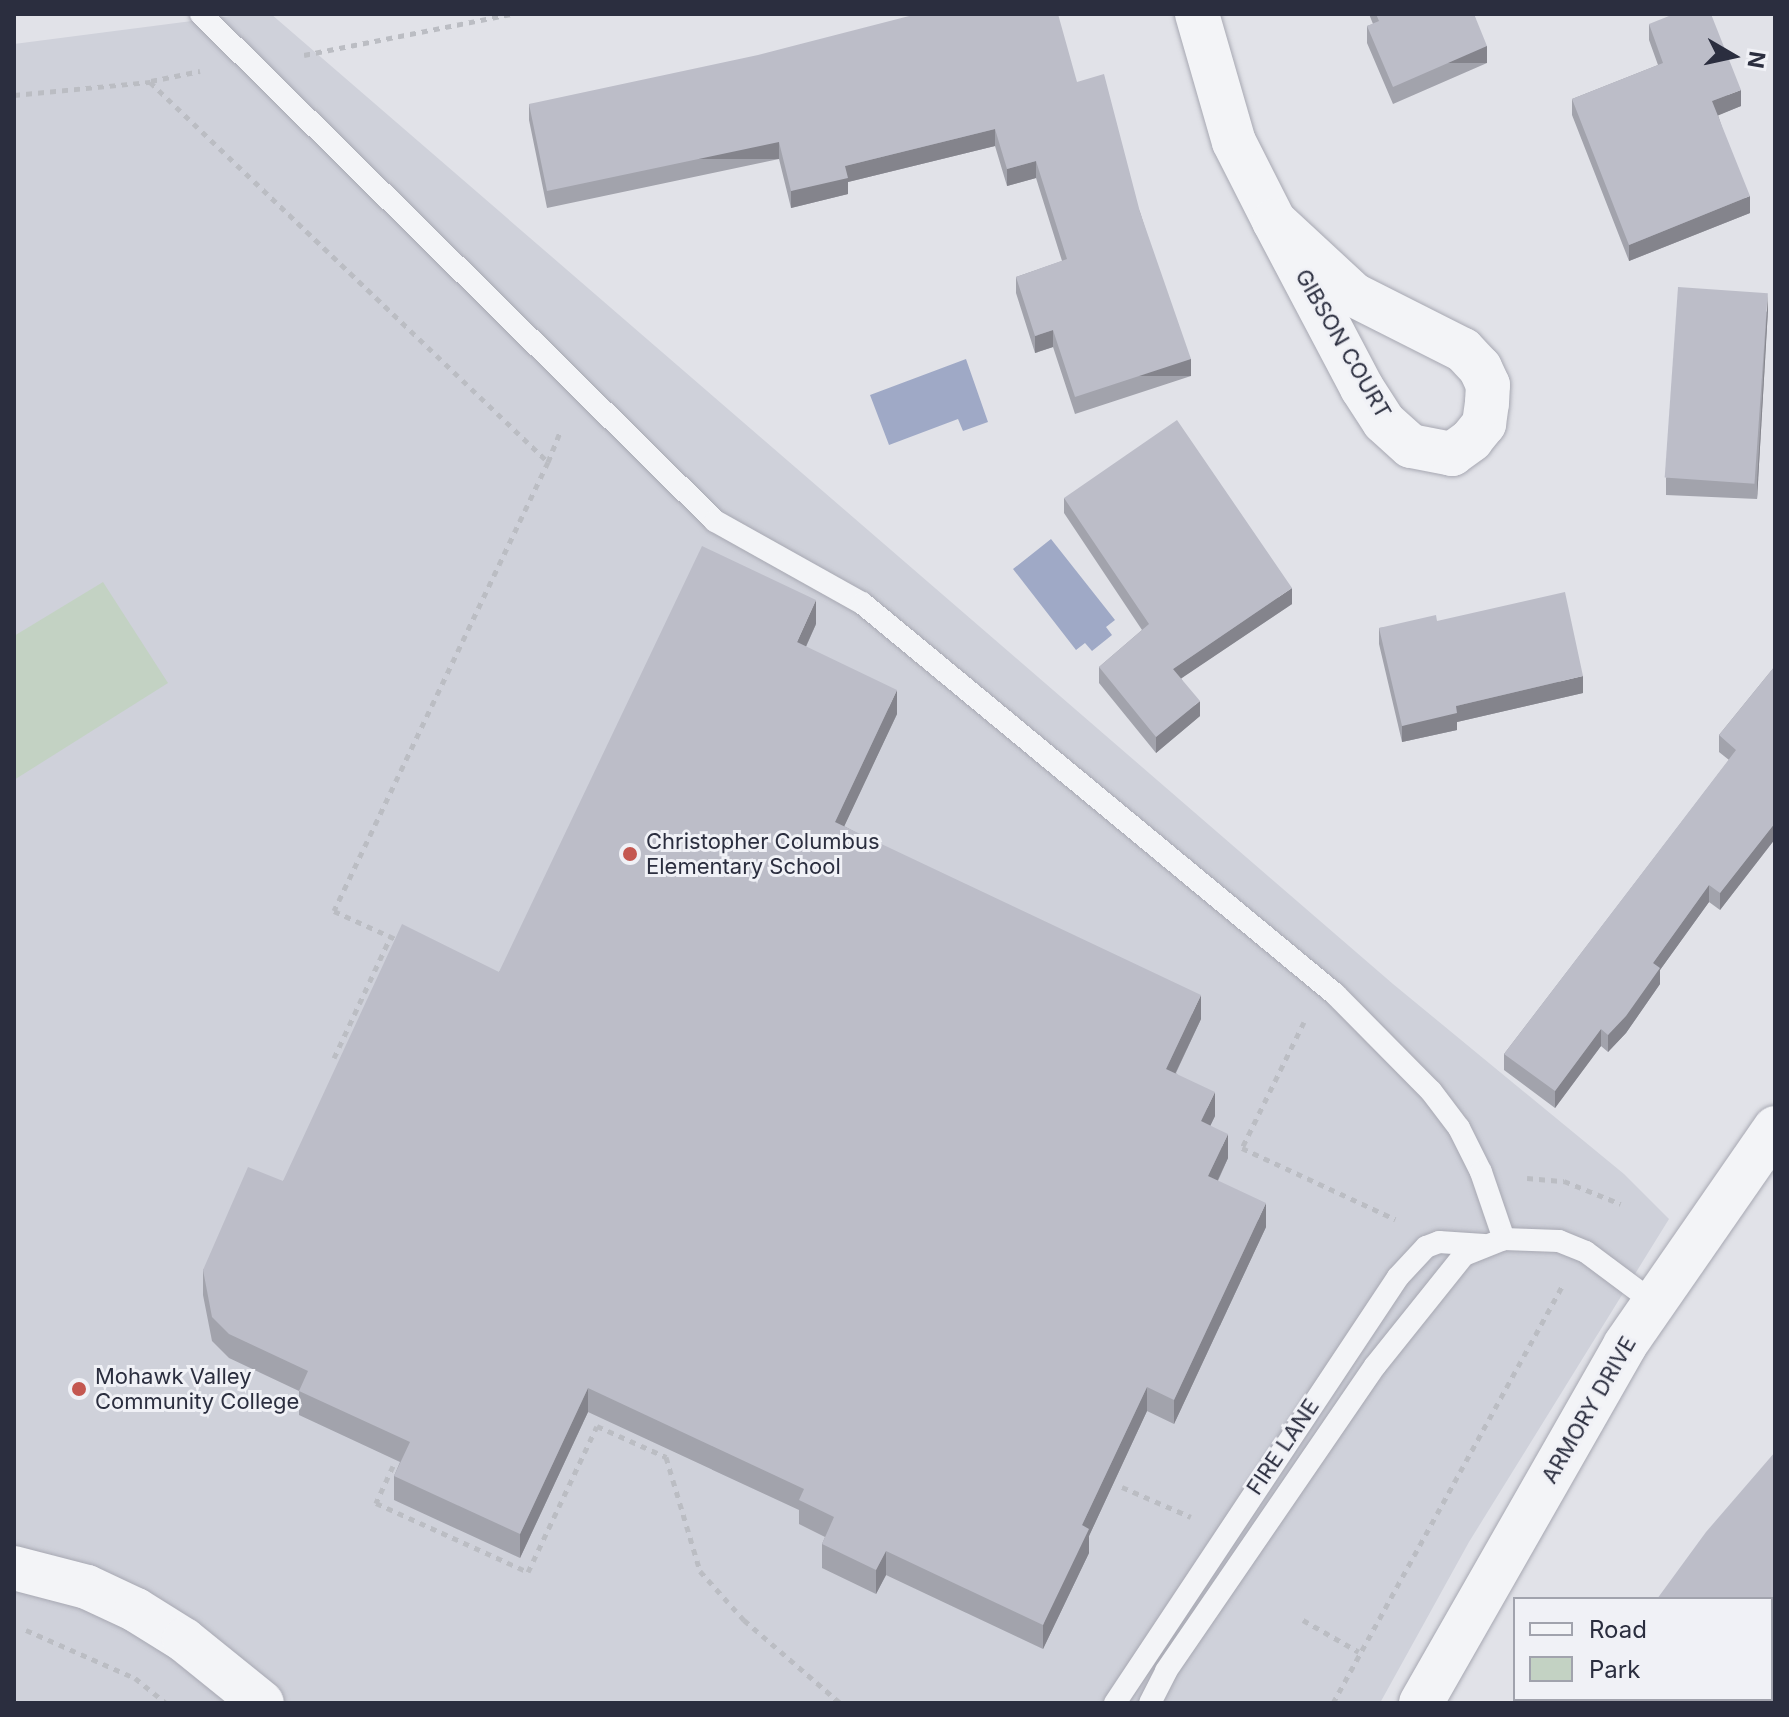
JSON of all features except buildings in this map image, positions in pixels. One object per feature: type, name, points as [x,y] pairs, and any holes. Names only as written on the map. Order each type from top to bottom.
[{"type":"street","name":"GIBSON COURT","points":[[1197,14],[1234,142],[1274,221],[1384,422],[1411,446],[1433,454],[1452,454],[1471,440],[1484,424],[1487,403],[1488,385],[1480,368],[1463,350],[1354,295],[1274,221]]},
{"type":"street","name":"ARMORY DRIVE","points":[[1421,1703],[1653,1302],[1775,1128]]},
{"type":"street","points":[[14,1568],[87,1587],[136,1610],[184,1640],[262,1703]]},
{"type":"lane","points":[[201,14],[715,521],[862,603],[1335,994],[1431,1091],[1459,1128],[1481,1172],[1494,1242],[1450,1267],[1407,1321],[1174,1658],[1150,1703]]},
{"type":"lane","name":"FIRE LANE","points":[[1115,1703],[1398,1277],[1426,1247],[1439,1242],[1559,1241],[1586,1252],[1653,1302]]},
{"type":"path","points":[[291,57],[511,14]]},
{"type":"path","points":[[14,95],[150,82],[203,71]]},
{"type":"path","points":[[150,82],[548,462]]},
{"type":"path","points":[[404,942],[334,911],[548,462],[565,419]]},
{"type":"path","points":[[334,1058],[391,936]]},
{"type":"path","points":[[1308,1014],[1242,1148],[1398,1220]]},
{"type":"path","points":[[1511,1178],[1564,1181],[1621,1204]]},
{"type":"path","points":[[1333,1703],[1565,1283]]},
{"type":"path","points":[[393,1466],[376,1503],[528,1572],[597,1426],[666,1457],[700,1571],[744,1620],[840,1703]]},
{"type":"path","points":[[1122,1487],[1198,1521]]},
{"type":"path","points":[[1303,1620],[1359,1652]]},
{"type":"path","points":[[14,1626],[64,1643],[135,1678],[166,1703]]},
{"type":"shaded area","name":"Christopher Columbus Elementary School","points":[[246,14],[271,14],[1393,984],[1624,1174],[1669,1219],[1469,1542],[1380,1703],[14,1703],[14,44]]},
{"type":"green space","points":[[103,582],[168,683],[14,780],[14,636]]},
{"type":"water","points":[[966,359],[988,422],[963,431],[958,419],[889,445],[870,395]]},
{"type":"water","points":[[1051,539],[1115,620],[1106,627],[1112,635],[1092,651],[1085,643],[1076,650],[1013,569]]},
{"type":"place","name":"Christopher Columbus Elementary School","points":[[630,854]]},
{"type":"place","name":"Mohawk Valley Community College","points":[[79,1389]]}]
